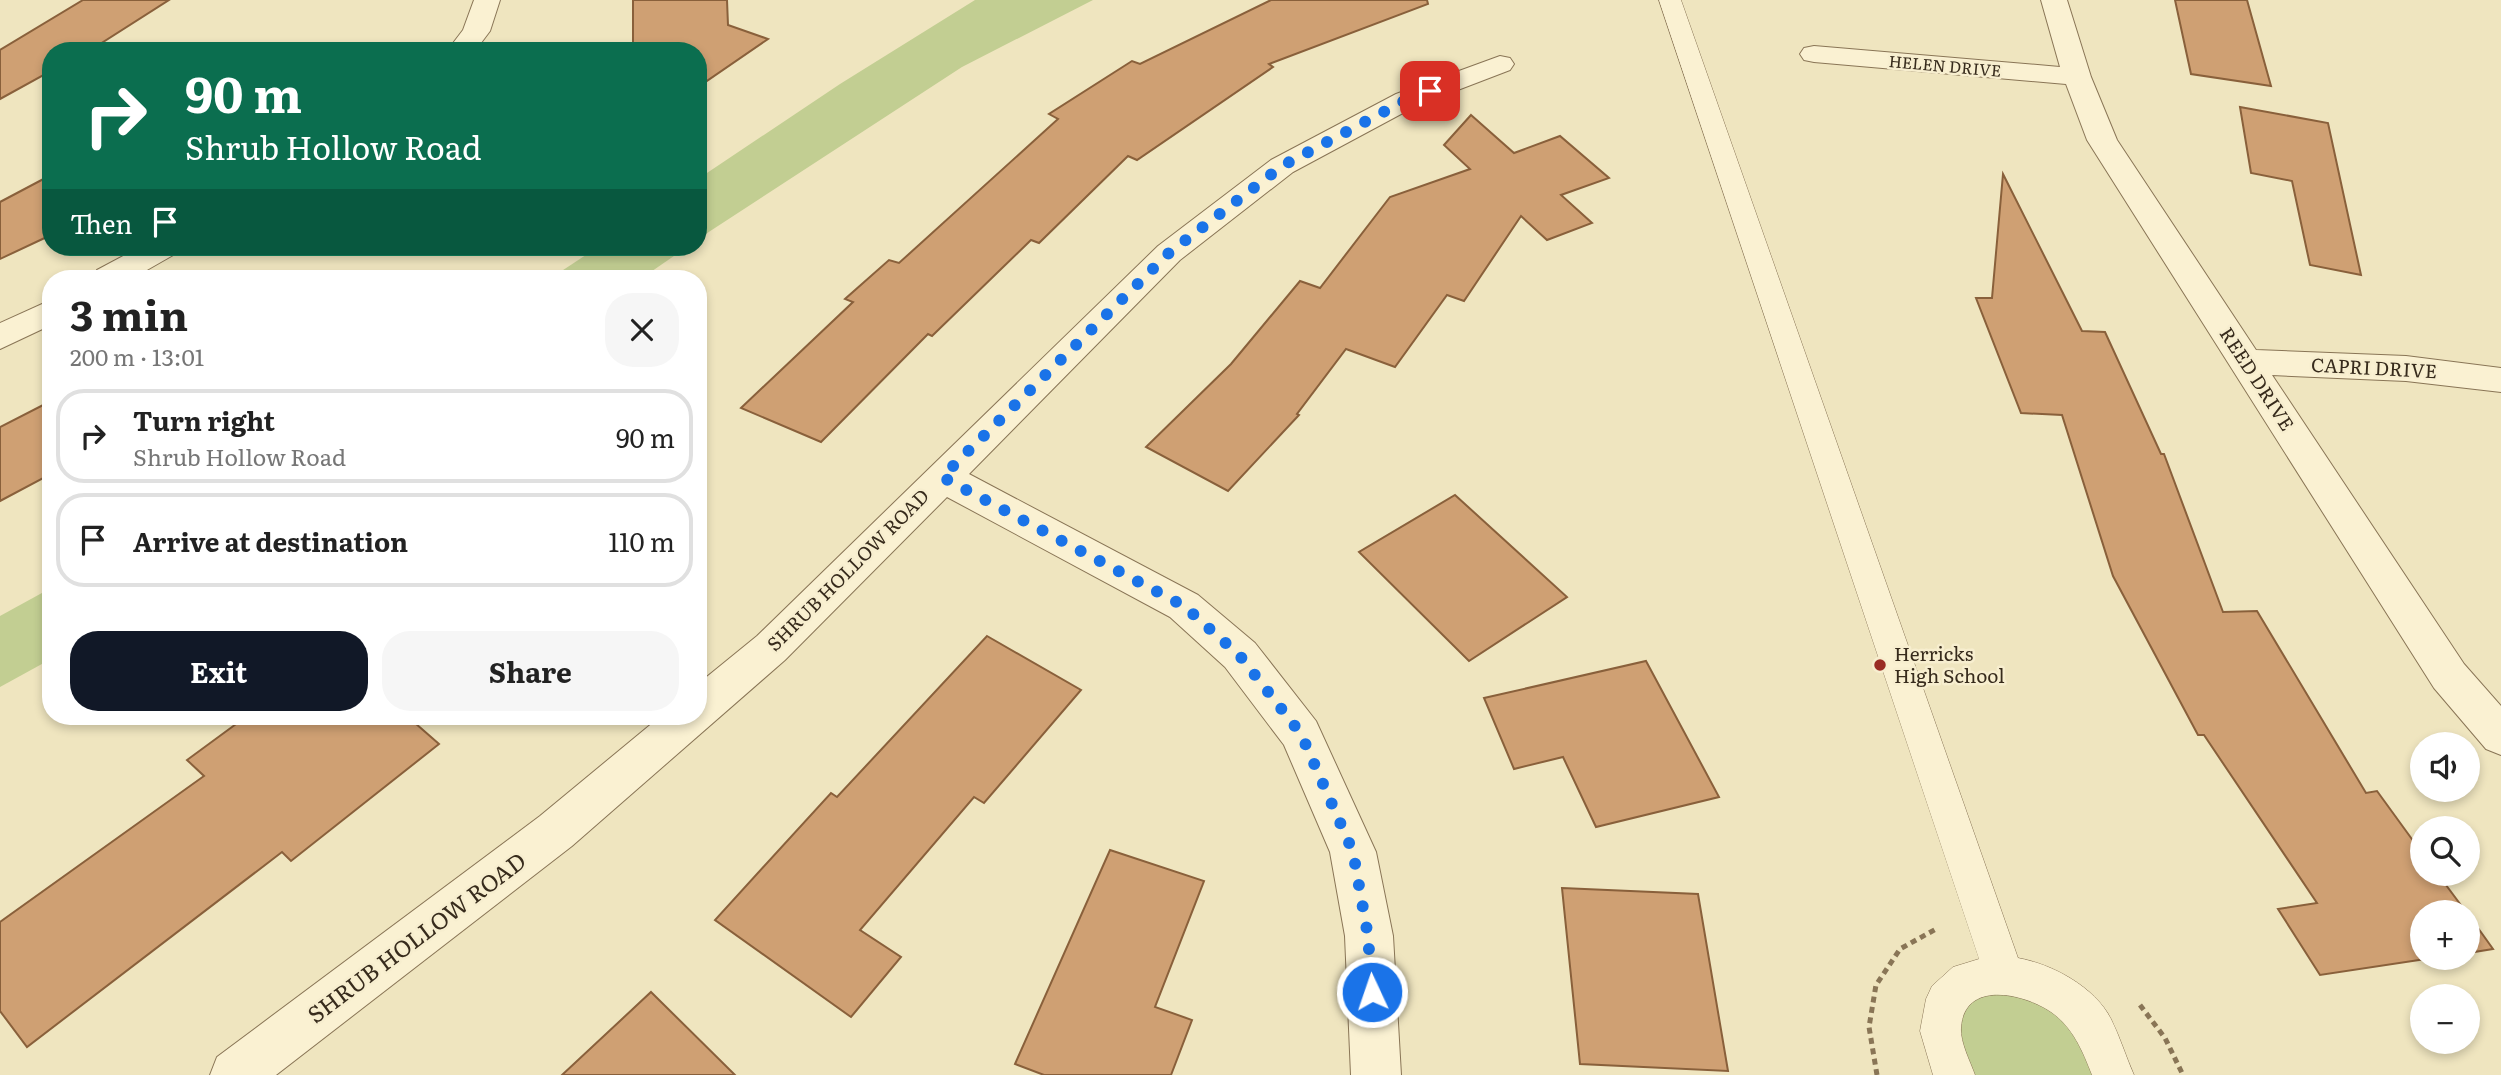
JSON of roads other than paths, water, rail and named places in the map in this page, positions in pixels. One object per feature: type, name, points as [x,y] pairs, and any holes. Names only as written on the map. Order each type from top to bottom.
[{"type":"street","points":[[468,42],[476,31],[487,0]]},
{"type":"street","name":"REED DRIVE","points":[[2054,0],[2077,77],[2102,140],[2449,676],[2501,736]]},
{"type":"street","name":"HELEN DRIVE","points":[[1814,54],[2077,77]]},
{"type":"street","name":"SHRUB HOLLOW ROAD","points":[[707,702],[771,648],[1169,253],[1282,166],[1406,100],[1500,64]]},
{"type":"street","points":[[123,270],[148,256]]},
{"type":"street","points":[[0,337],[42,316]]},
{"type":"street","name":"CAPRI DRIVE","points":[[2246,362],[2389,367],[2459,373],[2501,380]]},
{"type":"street","points":[[942,477],[1184,606],[1240,656],[1301,734],[1353,852],[1368,936],[1376,1075]]},
{"type":"street","name":"SHRUB HOLLOW ROAD","points":[[235,1075],[556,831],[680,725]]},
{"type":"lane","points":[[1670,0],[2003,972]]},
{"type":"lane","points":[[1954,1075],[1946,1059],[1940,1035],[1940,1013],[1948,996],[1963,982],[1981,975],[2003,972],[2029,978],[2054,990],[2078,1008],[2097,1031],[2110,1056],[2113,1075]]},
{"type":"place","name":"Herricks High School","points":[[1880,665]]}]
